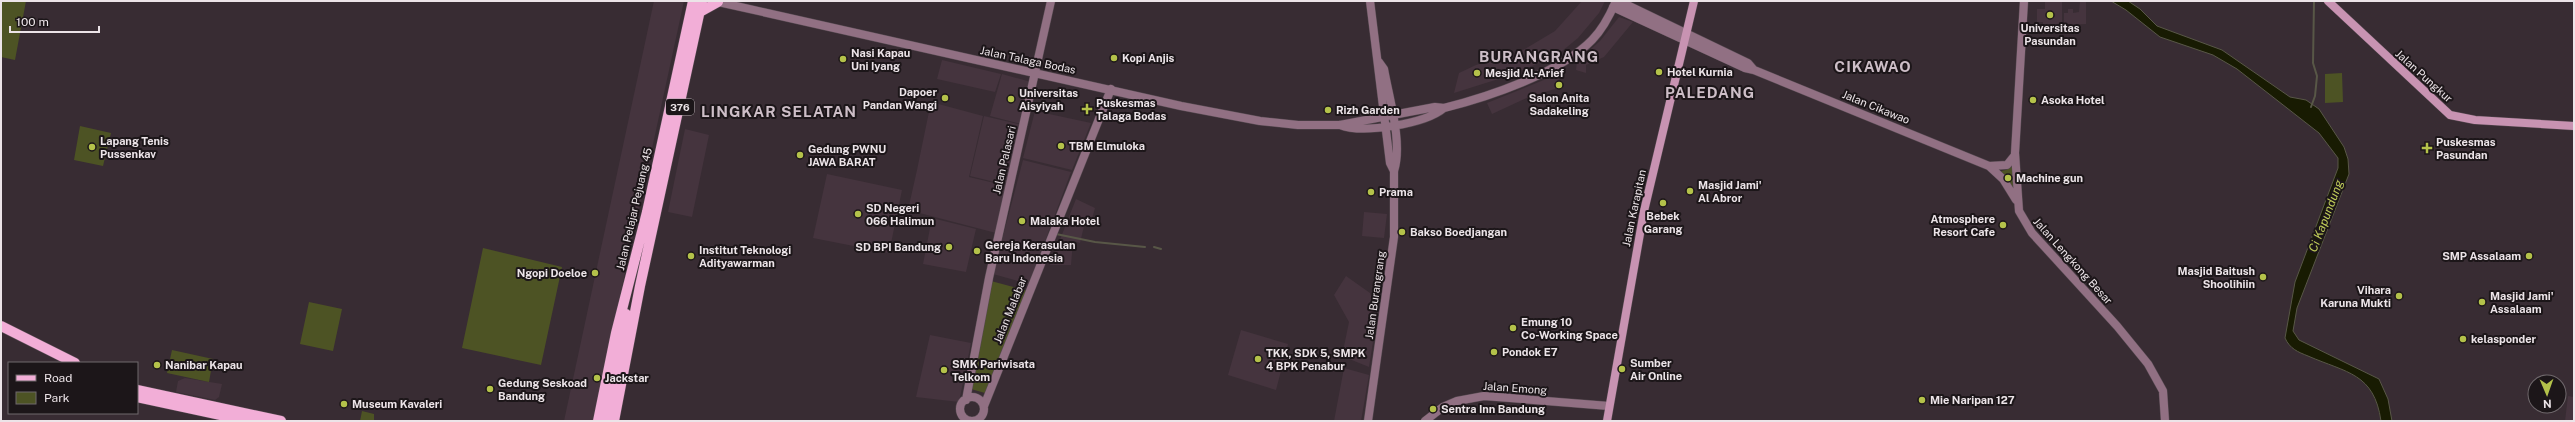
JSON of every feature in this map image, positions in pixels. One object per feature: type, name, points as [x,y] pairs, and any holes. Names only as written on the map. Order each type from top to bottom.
[{"type":"main road","name":"Jalan Pelajar Pejuang 45","points":[[598,421],[616,333],[630,283],[693,1]]},
{"type":"main road","name":"Jalan Pelajar Pejuang 45","points":[[614,421],[640,286],[702,1]]},
{"type":"main road","points":[[700,12],[716,1]]},
{"type":"main road","name":"Jalan Karapitan","points":[[1607,421],[1644,212],[1694,1]]},
{"type":"main road","name":"Jalan Pungkur","points":[[2328,1],[2450,115],[2475,120],[2574,126]]},
{"type":"main road","name":"376","points":[[607,421],[623,343],[630,283]]},
{"type":"main road","name":"376","points":[[623,343],[640,286]]},
{"type":"main road","points":[[1,326],[73,362]]},
{"type":"main road","points":[[1,333],[59,362]]},
{"type":"main road","points":[[138,390],[281,421]]},
{"type":"main road","points":[[138,397],[248,421]]},
{"type":"street","name":"Jalan Talaga Bodas","points":[[716,1],[1181,106],[1260,121],[1298,125],[1340,125],[1435,107],[1444,108]]},
{"type":"street","name":"Jalan Palasari","points":[[989,278],[1051,1]]},
{"type":"street","name":"Jalan Burangrang","points":[[1368,421],[1392,260],[1394,237],[1394,172],[1396,163],[1384,69],[1379,62],[1370,1]]},
{"type":"street","name":"Jalan Lengkong Besar","points":[[2024,1],[2015,153],[2016,201],[2024,224],[2131,342],[2148,364],[2163,391],[2165,421]]},
{"type":"street","name":"Jalan Cikawao","points":[[1616,3],[1685,37],[1748,62],[1754,70],[1989,166],[2003,179],[2016,201]]},
{"type":"street","points":[[1444,108],[1499,91],[1570,57],[1593,39],[1616,3]]},
{"type":"street","name":"Jalan Malabar","points":[[984,406],[1111,89]]},
{"type":"street","name":"Jalan Talaga Bodas","points":[[1340,125],[1357,129],[1390,125],[1430,117],[1444,108]]},
{"type":"street","name":"Jalan Cikawao","points":[[1989,166],[2008,165],[2015,153]]},
{"type":"street","name":"Jalan Malabar","points":[[966,400],[989,278]]},
{"type":"street","name":"Jalan Emong","points":[[1425,421],[1443,407],[1457,401],[1484,396],[1610,406]]},
{"type":"street","points":[[975,398],[984,406],[981,417],[970,421],[965,418],[961,412],[961,406],[966,400],[975,398]]},
{"type":"shaded area","points":[[654,1],[684,1],[593,421],[564,421]]},
{"type":"shaded area","points":[[1582,1],[1605,1],[1599,13],[1578,38],[1556,56],[1508,76],[1454,93],[1459,73],[1476,65],[1518,53],[1555,31]]},
{"type":"shaded area","name":"Universitas Pasundan","points":[[2045,1],[2062,1],[2062,26],[2043,26],[2043,22],[2037,22],[2037,9],[2045,9]]},
{"type":"shaded area","name":"Universitas Pasundan","points":[[2080,1],[2086,1],[2086,24],[2064,25],[2064,13],[2068,13],[2068,9],[2073,9],[2073,13],[2079,12]]},
{"type":"shaded area","points":[[1619,17],[1633,22],[1604,57],[1586,65],[1586,73],[1576,70],[1577,61],[1600,41]]},
{"type":"shaded area","points":[[942,60],[1001,74],[995,92],[937,79]]},
{"type":"shaded area","points":[[1561,73],[1555,89],[1531,96],[1492,114],[1487,103]]},
{"type":"shaded area","name":"Universitas Aisyiyah","points":[[1002,74],[1031,82],[1021,124],[990,116]]},
{"type":"shaded area","points":[[931,102],[983,116],[969,177],[1007,186],[996,233],[908,210]]},
{"type":"shaded area","points":[[1035,111],[1091,123],[1072,170],[1023,158]]},
{"type":"shaded area","points":[[984,116],[1022,125],[1007,185],[970,176]]},
{"type":"shaded area","points":[[685,129],[709,135],[692,217],[668,212]]},
{"type":"shaded area","points":[[1023,160],[1071,172],[1029,284],[993,274]]},
{"type":"shaded area","name":"SD Negeri 066 Halimun","points":[[827,174],[902,190],[889,253],[813,238]]},
{"type":"shaded area","points":[[1076,199],[1095,208],[1090,226],[1084,226],[1080,243],[1073,241],[1071,265],[1050,265]]},
{"type":"shaded area","points":[[1364,212],[1387,214],[1384,238],[1362,236]]},
{"type":"shaded area","name":"SD BPI Bandung","points":[[932,218],[976,229],[966,272],[923,264]]},
{"type":"shaded area","points":[[1346,276],[1370,293],[1377,317],[1369,367],[1342,356],[1349,322],[1334,295]]},
{"type":"shaded area","name":"TKK, SDK 5, SMPK 4 BPK Penabur","points":[[1241,330],[1288,344],[1276,390],[1228,375]]},
{"type":"shaded area","name":"SMK Pariwisata Telkom","points":[[930,335],[971,343],[959,402],[916,397]]},
{"type":"shaded area","points":[[1344,368],[1369,375],[1361,421],[1334,421]]},
{"type":"shaded area","points":[[185,378],[222,384],[219,397],[215,400],[176,392],[178,381]]},
{"type":"shaded area","points":[[2568,396],[2574,397],[2574,421],[2565,421]]},
{"type":"green space","points":[[1,1],[26,1],[15,60],[1,57]]},
{"type":"green space","points":[[2342,73],[2343,102],[2325,103],[2325,74]]},
{"type":"green space","name":"Lapang Tenis Pussenkav","points":[[80,126],[111,133],[103,166],[74,160]]},
{"type":"green space","points":[[2015,165],[2014,185],[2013,189],[2001,171]]},
{"type":"green space","points":[[483,248],[562,267],[541,365],[462,348]]},
{"type":"green space","points":[[991,281],[1028,291],[985,393],[971,389]]},
{"type":"green space","points":[[309,302],[342,309],[333,351],[300,344]]},
{"type":"green space","points":[[172,350],[213,359],[209,382],[167,373]]},
{"type":"green space","points":[[362,411],[374,414],[374,421],[360,421]]},
{"type":"water","name":"Ci Kapundung","points":[[2111,1],[2128,1],[2140,9],[2157,26],[2222,50],[2290,97],[2306,100],[2319,109],[2344,147],[2348,159],[2349,174],[2297,308],[2293,331],[2299,340],[2379,379],[2388,399],[2392,421],[2381,421],[2372,393],[2365,384],[2356,377],[2346,371],[2304,355],[2289,345],[2285,338],[2295,282],[2338,168],[2338,158],[2319,133],[2237,69],[2213,55],[2160,37],[2126,10]]},
{"type":"waterway","points":[[2311,107],[2315,96],[2317,76],[2313,63],[2314,1]]},
{"type":"waterway","points":[[1056,234],[1095,242],[1145,247]]},
{"type":"waterway","points":[[1154,247],[1161,249]]},
{"type":"place","name":"Universitas Pasundan","points":[[2050,15]]},
{"type":"place","name":"Kopi Anjis","points":[[1114,58]]},
{"type":"place","name":"Nasi Kapau Uni Iyang","points":[[843,59]]},
{"type":"place","name":"Hotel Kurnia","points":[[1659,72]]},
{"type":"place","name":"Mesjid Al-Arief","points":[[1477,73]]},
{"type":"place","name":"Salon Anita Sadakeling","points":[[1559,85]]},
{"type":"place","name":"Dapoer Pandan Wangi","points":[[945,98]]},
{"type":"place","name":"Universitas Aisyiyah","points":[[1011,99]]},
{"type":"place","name":"Asoka Hotel","points":[[2033,100]]},
{"type":"place","name":"Puskesmas Talaga Bodas","points":[[1087,109]]},
{"type":"place","name":"Rizh Garden","points":[[1328,110]]},
{"type":"place","name":"TBM Elmuloka","points":[[1061,146]]},
{"type":"place","name":"Lapang Tenis Pussenkav","points":[[92,147]]},
{"type":"place","name":"Puskesmas Pasundan","points":[[2427,148]]},
{"type":"place","name":"Gedung PWNU JAWA BARAT","points":[[800,155]]},
{"type":"place","name":"Machine gun","points":[[2008,178]]},
{"type":"place","name":"Masjid Jami' Al Abror","points":[[1690,191]]},
{"type":"place","name":"Prama","points":[[1371,192]]},
{"type":"place","name":"Bebek Garang","points":[[1663,203]]},
{"type":"place","name":"SD Negeri 066 Halimun","points":[[858,214]]},
{"type":"place","name":"Malaka Hotel","points":[[1022,221]]},
{"type":"place","name":"Atmosphere Resort Cafe","points":[[2003,225]]},
{"type":"place","name":"Bakso Boedjangan","points":[[1402,232]]},
{"type":"place","name":"SD BPI Bandung","points":[[949,247]]},
{"type":"place","name":"Gereja Kerasulan Baru Indonesia","points":[[977,251]]},
{"type":"place","name":"Institut Teknologi Adityawarman","points":[[691,256]]},
{"type":"place","name":"SMP Assalaam","points":[[2529,256]]},
{"type":"place","name":"Ngopi Doeloe","points":[[595,273]]},
{"type":"place","name":"Masjid Baitush Shoolihiin","points":[[2263,277]]},
{"type":"place","name":"Vihara Karuna Mukti","points":[[2399,296]]},
{"type":"place","name":"Masjid Jami' Assalaam","points":[[2482,302]]},
{"type":"place","name":"Emung 10 Co-Working Space","points":[[1513,328]]},
{"type":"place","name":"kelasponder","points":[[2463,339]]},
{"type":"place","name":"Pondok E7","points":[[1494,352]]},
{"type":"place","name":"TKK, SDK 5, SMPK 4 BPK Penabur","points":[[1258,359]]},
{"type":"place","name":"Nanibar Kapau","points":[[157,365]]},
{"type":"place","name":"Sumber Air Online","points":[[1622,369]]},
{"type":"place","name":"SMK Pariwisata Telkom","points":[[944,370]]},
{"type":"place","name":"Jackstar","points":[[597,378]]},
{"type":"place","name":"Gedung Seskoad Bandung","points":[[490,389]]},
{"type":"place","name":"Mie Naripan 127","points":[[1922,400]]},
{"type":"place","name":"Museum Kavaleri","points":[[344,404]]},
{"type":"place","name":"Sentra Inn Bandung","points":[[1433,409]]},
{"type":"district","name":"BURANGRANG","points":[[1539,56]]},
{"type":"district","name":"CIKAWAO","points":[[1873,66]]},
{"type":"district","name":"PALEDANG","points":[[1710,92]]},
{"type":"district","name":"LINGKAR SELATAN","points":[[779,111]]}]
